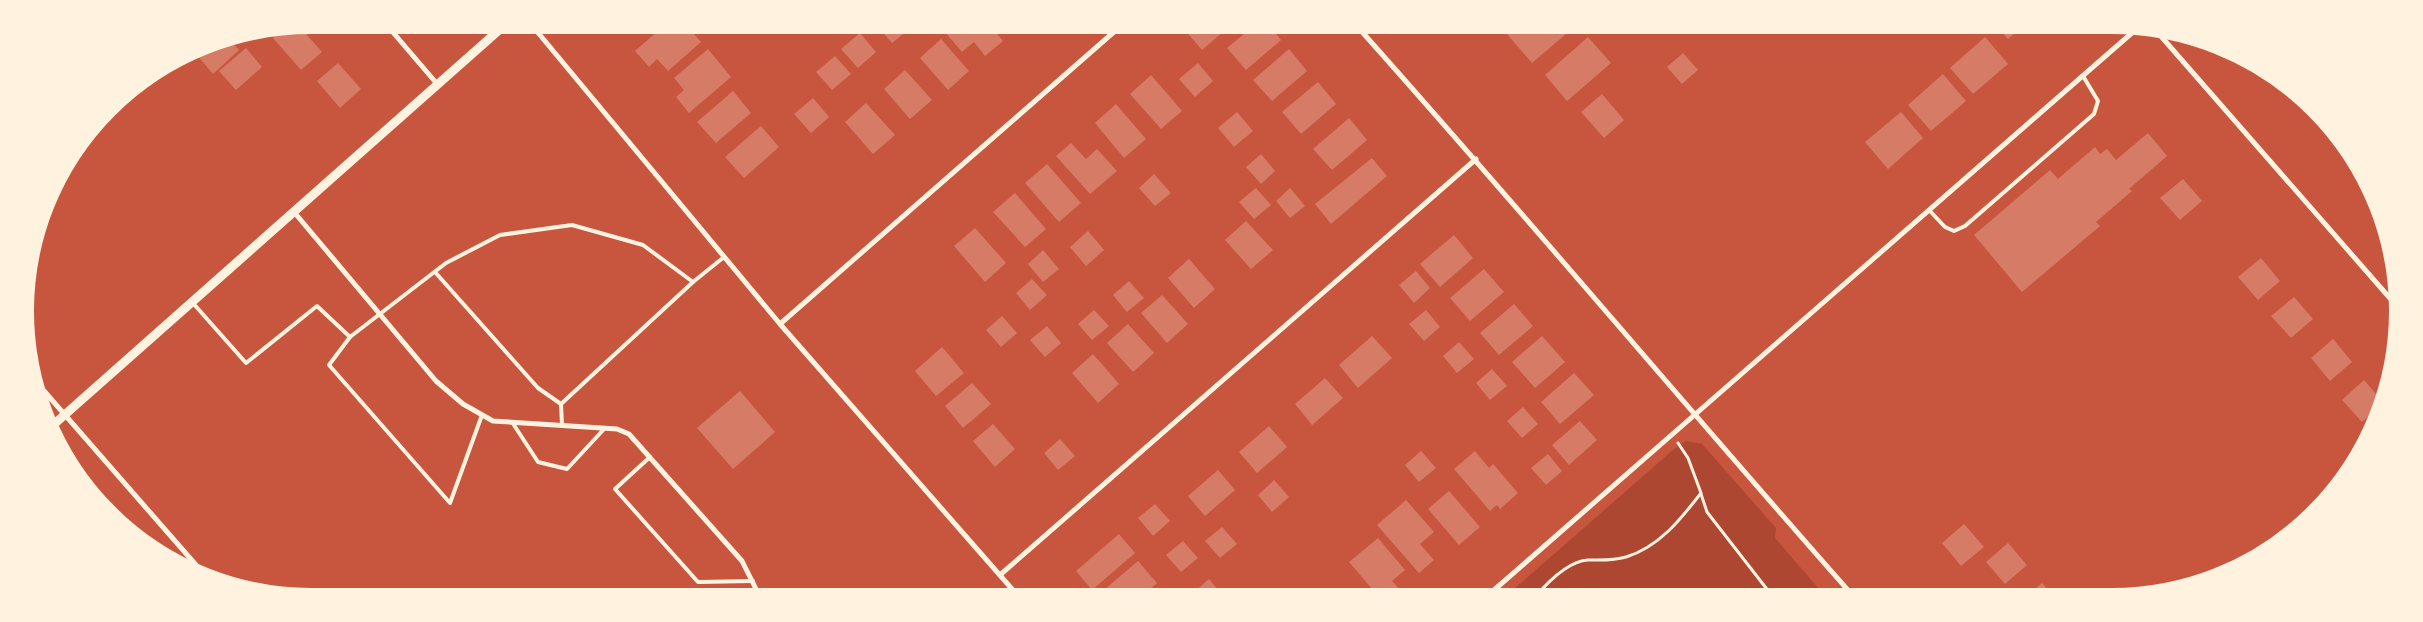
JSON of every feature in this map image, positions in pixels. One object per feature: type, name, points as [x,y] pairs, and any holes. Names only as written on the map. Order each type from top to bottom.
[{"type":"street","points":[[392,31],[438,85]]},
{"type":"street","points":[[55,423],[498,31]]},
{"type":"street","points":[[537,31],[780,324],[1014,591]]},
{"type":"street","points":[[780,324],[1115,31]]},
{"type":"street","points":[[1361,31],[1476,159],[1694,416],[1849,591]]},
{"type":"street","points":[[1493,591],[2133,32]]},
{"type":"street","points":[[2161,36],[2391,300]]},
{"type":"street","points":[[1000,575],[1476,159]]},
{"type":"street","points":[[294,212],[436,381],[463,404],[493,421],[617,429],[629,434],[742,561],[757,591]]},
{"type":"street","points":[[43,389],[197,566]]},
{"type":"lane","points":[[1929,210],[1945,227],[1954,231],[1966,226],[2094,114],[2098,101],[2083,76]]},
{"type":"lane","points":[[482,415],[450,503],[329,365],[350,337],[378,314],[446,263],[500,235],[572,226],[643,245],[693,282]]},
{"type":"lane","points":[[562,425],[561,404],[693,282],[724,257]]},
{"type":"lane","points":[[435,272],[538,388],[561,404]]},
{"type":"lane","points":[[192,302],[246,363],[318,306],[350,337]]},
{"type":"lane","points":[[512,422],[538,462],[567,469],[605,428]]},
{"type":"lane","points":[[650,456],[615,489],[698,582],[753,581]]},
{"type":"path","points":[[1672,435],[1688,458],[1706,512],[1768,591]]},
{"type":"path","points":[[1541,591],[1555,577],[1586,560],[1606,561],[1627,557],[1648,547],[1668,533],[1701,493]]},
{"type":"shaded area","points":[[1686,441],[1702,444],[1776,528],[1775,538],[1820,590],[1829,589],[1832,591],[1512,591],[1674,449]]},
{"type":"building","points":[[304,31],[322,52],[301,70],[273,38],[278,34]]},
{"type":"building","points":[[658,31],[691,31],[701,42],[668,71],[657,59],[649,67],[635,51]]},
{"type":"building","points":[[882,31],[907,31],[892,43]]},
{"type":"building","points":[[944,31],[995,31],[1003,41],[985,56],[974,42],[962,52]]},
{"type":"building","points":[[1186,31],[1224,31],[1202,50]]},
{"type":"building","points":[[1248,31],[1274,31],[1281,40],[1246,70],[1227,48]]},
{"type":"building","points":[[1508,31],[1569,31],[1532,63],[1506,33]]},
{"type":"building","points":[[2001,31],[2018,31],[2008,39]]},
{"type":"building","points":[[860,33],[876,52],[858,68],[841,49]]},
{"type":"building","points":[[1588,37],[1611,63],[1567,101],[1545,75]]},
{"type":"building","points":[[1985,37],[2008,64],[1973,94],[1950,68]]},
{"type":"building","points":[[941,39],[969,71],[948,90],[920,58]]},
{"type":"building","points":[[232,43],[239,50],[213,74],[197,56]]},
{"type":"building","points":[[246,48],[262,67],[236,90],[219,71]]},
{"type":"building","points":[[708,49],[731,77],[689,113],[676,97],[684,90],[674,78]]},
{"type":"building","points":[[1289,49],[1307,71],[1272,101],[1253,80]]},
{"type":"building","points":[[1683,53],[1698,70],[1682,84],[1667,67]]},
{"type":"building","points":[[835,56],[851,74],[832,90],[816,72]]},
{"type":"building","points":[[338,63],[361,89],[340,108],[317,81]]},
{"type":"building","points":[[1198,63],[1213,81],[1195,97],[1179,79]]},
{"type":"building","points":[[905,70],[932,100],[910,119],[884,89]]},
{"type":"building","points":[[1943,74],[1966,101],[1931,131],[1908,105]]},
{"type":"building","points":[[1151,75],[1182,111],[1161,129],[1130,94]]},
{"type":"building","points":[[1318,82],[1336,104],[1301,134],[1282,112]]},
{"type":"building","points":[[733,91],[751,113],[716,143],[697,122]]},
{"type":"building","points":[[1602,94],[1624,120],[1604,138],[1581,112]]},
{"type":"building","points":[[813,98],[829,117],[811,133],[794,114]]},
{"type":"building","points":[[866,103],[895,135],[873,154],[845,122]]},
{"type":"building","points":[[1116,104],[1146,139],[1124,158],[1095,123]]},
{"type":"building","points":[[1237,112],[1253,131],[1234,147],[1218,128]]},
{"type":"building","points":[[1901,112],[1923,138],[1888,169],[1865,142]]},
{"type":"building","points":[[1349,118],[1367,140],[1332,170],[1313,149]]},
{"type":"building","points":[[761,126],[779,147],[744,178],[725,157]]},
{"type":"building","points":[[2148,133],[2167,156],[2129,189],[2132,191],[2096,222],[2100,226],[2022,292],[1974,235],[2050,170],[2058,179],[2095,147],[2100,154],[2107,149],[2116,160]]},
{"type":"building","points":[[1071,143],[1086,159],[1097,149],[1117,171],[1090,194],[1056,156]]},
{"type":"building","points":[[1261,154],[1275,171],[1261,184],[1246,167]]},
{"type":"building","points":[[1372,158],[1387,176],[1331,224],[1315,204]]},
{"type":"building","points":[[1047,164],[1081,203],[1059,222],[1025,183]]},
{"type":"building","points":[[1154,174],[1171,193],[1155,206],[1139,188]]},
{"type":"building","points":[[2183,179],[2202,201],[2180,220],[2160,198]]},
{"type":"building","points":[[1256,188],[1271,205],[1254,219],[1239,202]]},
{"type":"building","points":[[1290,188],[1305,206],[1290,218],[1276,201]]},
{"type":"building","points":[[1015,193],[1046,229],[1025,247],[993,212]]},
{"type":"building","points":[[1246,221],[1273,250],[1251,269],[1225,240]]},
{"type":"building","points":[[975,228],[1006,263],[985,282],[954,246]]},
{"type":"building","points":[[1088,231],[1104,250],[1086,266],[1070,247]]},
{"type":"building","points":[[1454,235],[1473,258],[1440,287],[1420,264]]},
{"type":"building","points":[[1043,250],[1059,269],[1043,282],[1028,264]]},
{"type":"building","points":[[2261,258],[2280,281],[2258,300],[2238,277]]},
{"type":"building","points":[[1189,259],[1215,289],[1194,308],[1168,278]]},
{"type":"building","points":[[1484,269],[1504,292],[1470,321],[1450,298]]},
{"type":"building","points":[[1416,271],[1430,288],[1414,303],[1399,285]]},
{"type":"building","points":[[1032,279],[1047,295],[1030,310],[1016,293]]},
{"type":"building","points":[[1129,281],[1144,298],[1127,312],[1113,295]]},
{"type":"building","points":[[1162,295],[1188,324],[1167,343],[1141,313]]},
{"type":"building","points":[[2294,297],[2313,319],[2291,338],[2271,316]]},
{"type":"building","points":[[1514,304],[1533,326],[1499,355],[1480,333]]},
{"type":"building","points":[[1094,310],[1109,326],[1092,340],[1078,324]]},
{"type":"building","points":[[1426,310],[1440,327],[1424,341],[1409,324]]},
{"type":"building","points":[[1002,316],[1017,333],[1001,347],[986,330]]},
{"type":"building","points":[[1128,324],[1154,353],[1133,372],[1107,343]]},
{"type":"building","points":[[1047,326],[1061,343],[1045,357],[1030,340]]},
{"type":"building","points":[[1372,336],[1392,358],[1358,388],[1339,365]]},
{"type":"building","points":[[1542,336],[1565,362],[1535,388],[1512,362]]},
{"type":"building","points":[[2333,339],[2352,362],[2330,381],[2311,358]]},
{"type":"building","points":[[1459,342],[1474,359],[1457,373],[1443,356]]},
{"type":"building","points":[[942,347],[964,373],[936,396],[915,371]]},
{"type":"building","points":[[1093,354],[1119,384],[1098,403],[1072,373]]},
{"type":"building","points":[[1492,369],[1507,386],[1490,400],[1476,383]]},
{"type":"building","points":[[1574,373],[1594,395],[1560,424],[1541,402]]},
{"type":"building","points":[[1325,378],[1343,398],[1312,425],[1295,404]]},
{"type":"building","points":[[2364,380],[2378,397],[2372,413],[2362,422],[2342,400]]},
{"type":"building","points":[[972,383],[991,404],[963,428],[945,406]]},
{"type":"building","points":[[740,391],[775,432],[733,469],[697,428]]},
{"type":"building","points":[[1523,407],[1538,424],[1522,438],[1507,421]]},
{"type":"building","points":[[1580,421],[1597,440],[1569,465],[1552,445]]},
{"type":"building","points":[[993,424],[1015,449],[995,467],[973,441]]},
{"type":"building","points":[[1269,426],[1287,447],[1257,473],[1239,452]]},
{"type":"building","points":[[1060,439],[1075,456],[1058,470],[1044,453]]},
{"type":"building","points":[[1421,451],[1436,468],[1419,482],[1405,465]]},
{"type":"building","points":[[1475,451],[1489,468],[1493,464],[1518,493],[1500,509],[1497,505],[1490,511],[1454,469]]},
{"type":"building","points":[[1548,454],[1562,471],[1546,485],[1531,468]]},
{"type":"building","points":[[1218,470],[1235,490],[1205,516],[1188,496]]},
{"type":"building","points":[[1274,480],[1289,497],[1272,512],[1258,495]]},
{"type":"building","points":[[1449,491],[1480,527],[1459,545],[1428,509]]},
{"type":"building","points":[[1406,500],[1434,532],[1420,544],[1434,560],[1419,573],[1377,525]]},
{"type":"building","points":[[1155,504],[1170,521],[1153,536],[1138,518]]},
{"type":"building","points":[[1964,524],[1984,547],[1961,566],[1942,543]]},
{"type":"building","points":[[1222,527],[1237,544],[1220,558],[1205,541]]},
{"type":"building","points":[[1119,534],[1135,553],[1092,590],[1076,571]]},
{"type":"building","points":[[1378,538],[1405,570],[1392,581],[1401,591],[1374,591],[1349,562]]},
{"type":"building","points":[[1183,541],[1198,558],[1181,572],[1166,555]]},
{"type":"building","points":[[2008,543],[2027,565],[2005,584],[1986,562]]},
{"type":"building","points":[[1138,561],[1157,583],[1148,591],[1104,590]]},
{"type":"building","points":[[1209,579],[1219,591],[1195,591]]},
{"type":"building","points":[[2042,583],[2049,591],[2033,591]]}]
